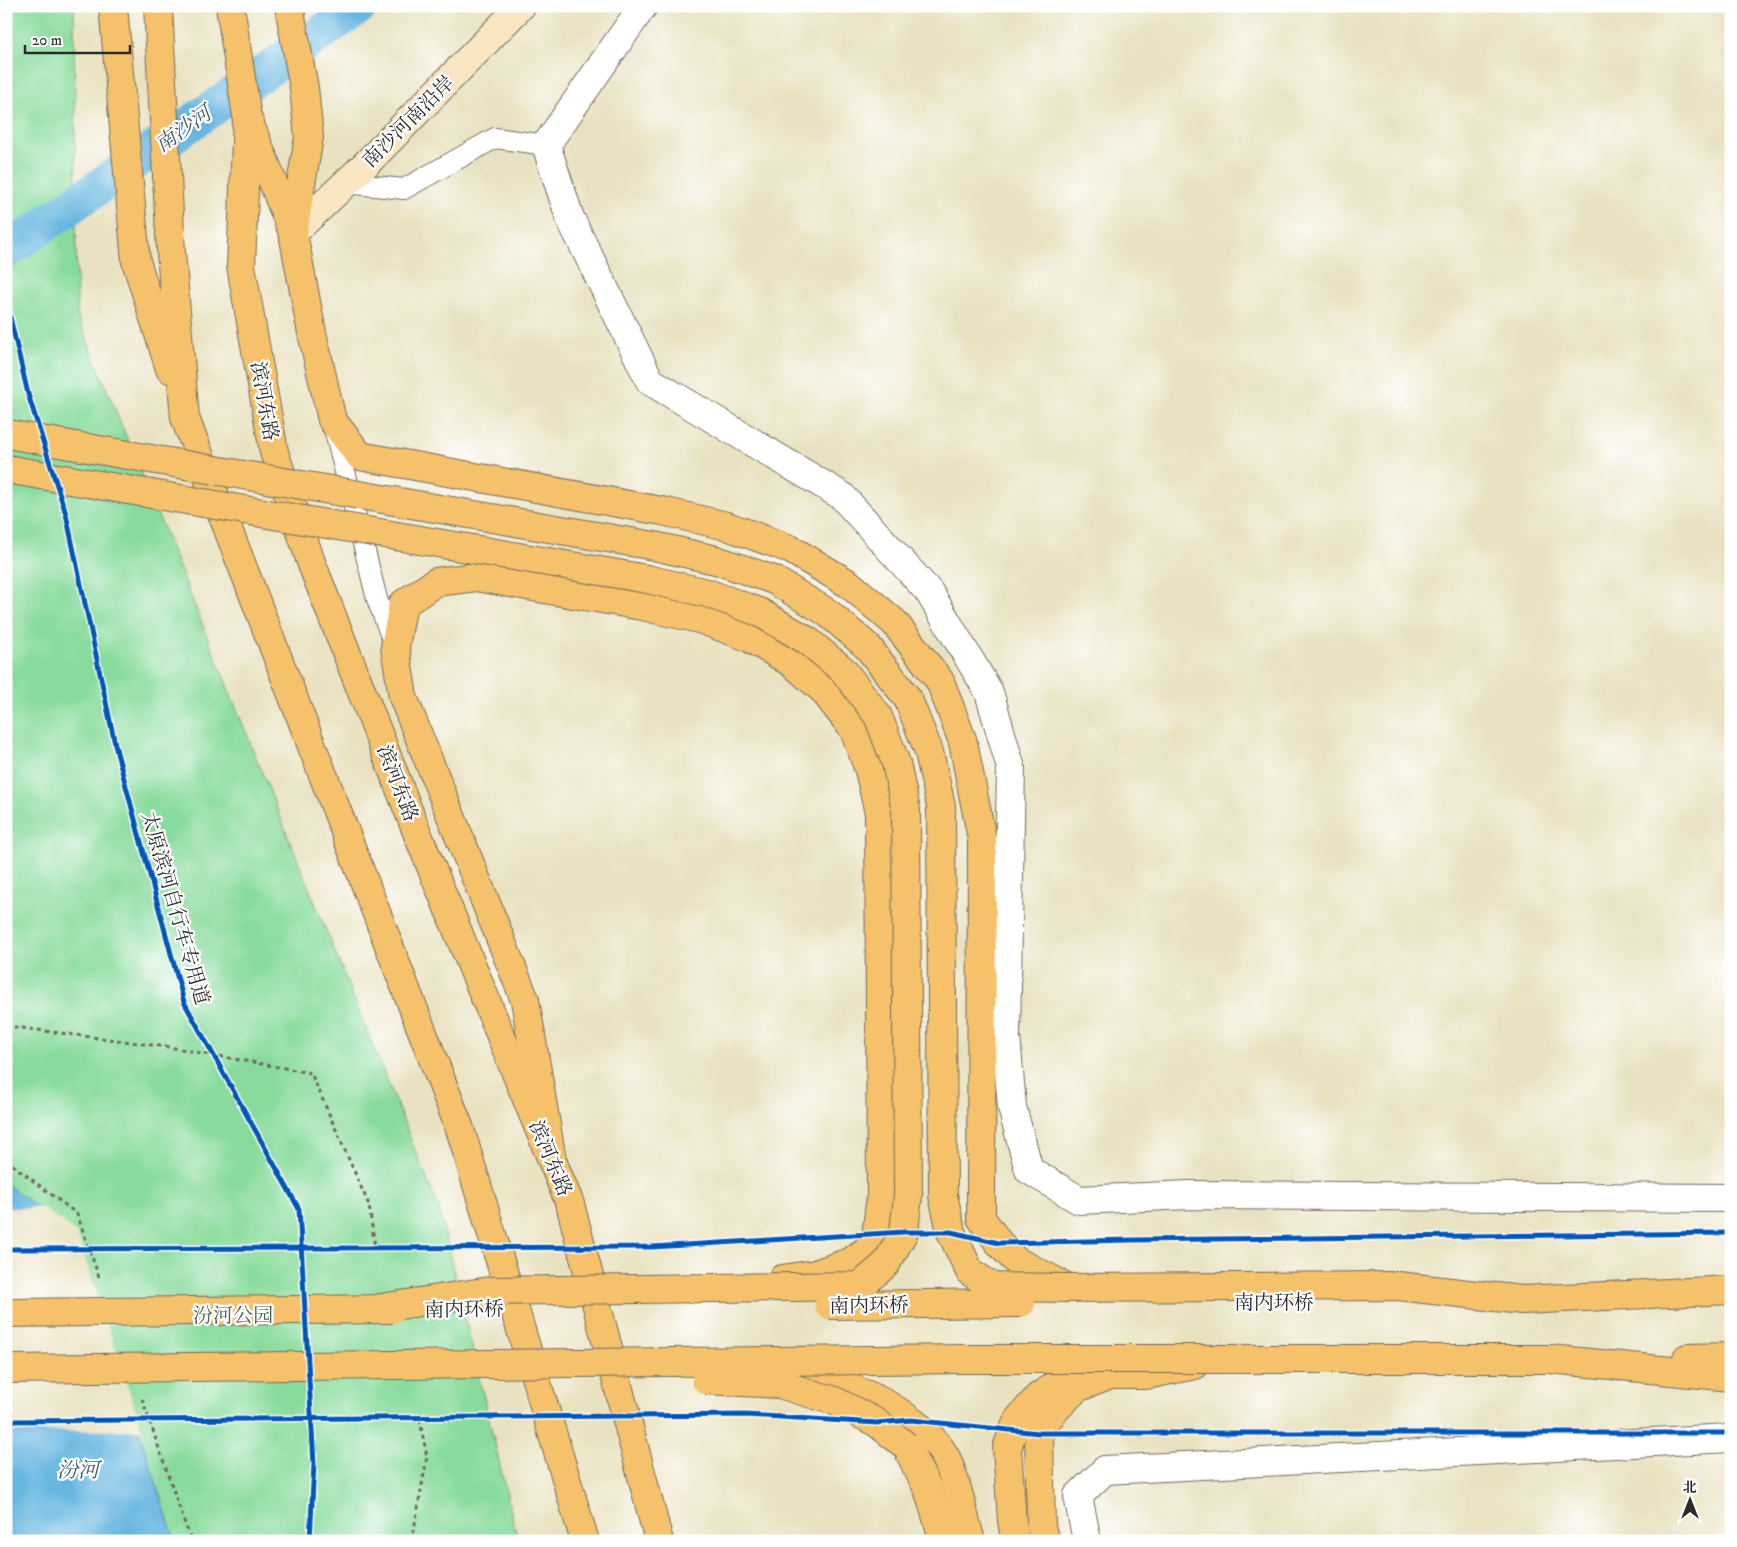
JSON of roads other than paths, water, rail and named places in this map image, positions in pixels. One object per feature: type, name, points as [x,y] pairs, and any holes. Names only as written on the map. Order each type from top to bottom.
[{"type":"highway","points":[[113,6],[136,261],[185,418],[460,1129],[585,1541]]},
{"type":"highway","points":[[158,6],[171,252],[185,418]]},
{"type":"highway","name":"滨河东路","points":[[230,6],[247,117],[241,266],[274,452],[311,562],[407,808],[570,1204],[659,1541]]},
{"type":"highway","points":[[289,6],[304,88],[308,137],[293,233]]},
{"type":"highway","points":[[247,117],[293,233],[312,333],[332,420],[360,456],[662,511],[726,526],[790,548],[849,584],[894,622],[940,681],[963,742],[982,839],[981,1218],[1016,1261],[1069,1288]]},
{"type":"highway","points":[[6,433],[654,546],[716,560],[774,580],[828,613],[868,647],[908,699],[929,752],[941,806],[943,1195],[951,1232],[970,1272],[993,1287],[1398,1286],[1522,1300]]},
{"type":"highway","points":[[6,469],[647,579],[707,593],[759,612],[808,641],[842,670],[878,716],[896,763],[906,810],[908,1195],[904,1232],[886,1264],[860,1286],[489,1292],[375,1310]]},
{"type":"highway","points":[[552,1160],[525,1000],[403,697],[395,647],[403,604],[436,582],[476,577],[642,606],[699,619],[748,637],[792,663],[823,690],[854,730],[869,770],[879,813],[881,1196],[875,1244],[850,1262],[815,1274],[726,1288]]},
{"type":"highway","name":"南内环桥","points":[[6,1313],[1522,1300],[1731,1290]]},
{"type":"highway","points":[[6,1369],[967,1359],[1550,1359],[1731,1357]]},
{"type":"highway","points":[[1015,1541],[1007,1448],[1018,1420],[1038,1397],[1062,1380],[1111,1375],[1146,1375],[1220,1359]]},
{"type":"highway","points":[[1550,1359],[1731,1377]]},
{"type":"highway","points":[[375,1365],[507,1380],[815,1381],[866,1393],[896,1408],[927,1432],[946,1459],[971,1541]]},
{"type":"highway","points":[[1046,1541],[1041,1526],[1039,1432],[1053,1412],[1077,1388],[1111,1375]]},
{"type":"highway","points":[[728,1380],[780,1384],[835,1401],[877,1423],[906,1446],[928,1489],[944,1541]]},
{"type":"highway","points":[[649,1504],[668,1541]]},
{"type":"main road","name":"南沙河南沿岸","points":[[293,233],[521,6]]},
{"type":"street","points":[[643,6],[546,145],[570,218],[650,381],[842,496],[929,592],[989,692],[1010,768],[1006,1036],[1012,1108],[1029,1170],[1079,1200],[1189,1194],[1731,1198]]},
{"type":"street","points":[[1087,1541],[1078,1496],[1105,1470],[1731,1438]]},
{"type":"lane","points":[[345,183],[404,189],[495,138],[546,145]]},
{"type":"lane","points":[[332,420],[377,599],[395,647]]},
{"type":"water","name":"汾河","points":[[6,1184],[75,1235],[175,1541],[6,1541]]},
{"type":"waterway","name":"南沙河","points":[[6,251],[360,6]]},
{"type":"park label","name":"汾河公园","points":[[233,1315]]}]
